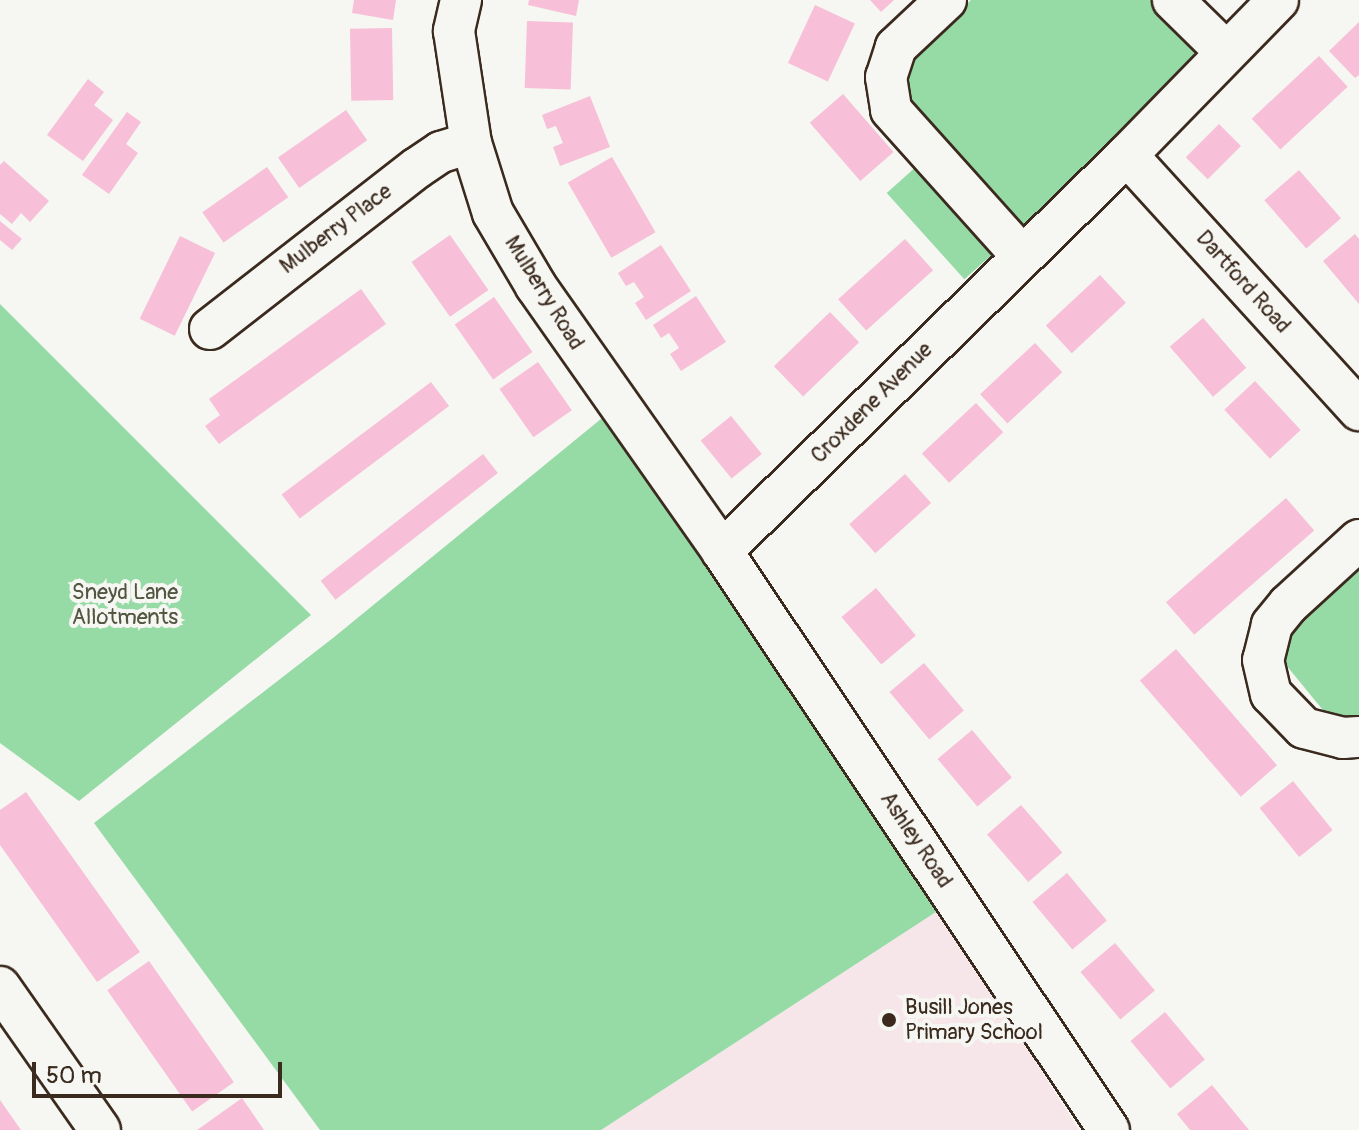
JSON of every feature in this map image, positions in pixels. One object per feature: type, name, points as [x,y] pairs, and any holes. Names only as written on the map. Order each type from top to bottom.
[{"type":"street","name":"Mulberry Road","points":[[461,0],[454,31],[471,143],[493,213],[536,286],[722,551]]},
{"type":"street","points":[[946,0],[896,47],[886,77],[891,110],[1021,255]]},
{"type":"street","points":[[1173,0],[1226,52]]},
{"type":"street","name":"Croxdene Avenue","points":[[722,551],[1021,255],[1127,155],[1278,0]]},
{"type":"street","name":"Mulberry Place","points":[[210,329],[417,168],[441,152],[471,143]]},
{"type":"street","name":"Dartford Road","points":[[1127,155],[1359,410]]},
{"type":"street","points":[[1359,540],[1288,605],[1272,625],[1263,660],[1271,694],[1304,728],[1343,738],[1359,737]]},
{"type":"street","name":"Ashley Road","points":[[722,551],[1109,1130]]},
{"type":"street","points":[[0,987],[100,1130]]},
{"type":"shaded area","name":"Busill Jones Primary School","points":[[939,910],[1079,1130],[601,1130]]},
{"type":"green space","points":[[971,0],[1154,0],[1196,41],[1191,67],[1029,224],[1014,224],[901,95],[909,59]]},
{"type":"green space","points":[[918,165],[996,251],[964,279],[887,193]]},
{"type":"green space","name":"Sneyd Lane Allotments","points":[[0,304],[311,615],[79,801],[0,743]]},
{"type":"green space","points":[[607,414],[939,910],[601,1130],[320,1130],[94,823],[333,638]]},
{"type":"green space","points":[[1359,564],[1359,717],[1343,721],[1327,715],[1286,665],[1286,640]]},
{"type":"building","points":[[354,0],[396,0],[393,20],[352,13]]},
{"type":"building","points":[[529,0],[579,0],[576,16],[528,5]]},
{"type":"building","points":[[870,0],[894,0],[881,12]]},
{"type":"building","points":[[815,5],[855,24],[828,82],[788,63]]},
{"type":"building","points":[[527,21],[573,23],[571,90],[525,88]]},
{"type":"building","points":[[1359,22],[1359,75],[1355,78],[1329,51]]},
{"type":"building","points":[[392,28],[393,100],[351,101],[350,29]]},
{"type":"building","points":[[1319,56],[1348,87],[1280,149],[1252,119]]},
{"type":"building","points":[[88,79],[104,92],[94,105],[113,120],[83,161],[47,135]]},
{"type":"building","points":[[843,94],[894,152],[860,181],[810,123]]},
{"type":"building","points":[[590,96],[610,147],[560,166],[553,147],[563,143],[556,126],[547,129],[542,115]]},
{"type":"building","points":[[346,110],[367,140],[299,188],[278,158]]},
{"type":"building","points":[[127,112],[141,122],[126,144],[138,153],[109,194],[82,175]]},
{"type":"building","points":[[1219,124],[1241,146],[1208,179],[1186,157]]},
{"type":"building","points":[[612,157],[656,232],[611,258],[568,182]]},
{"type":"building","points":[[4,161],[49,201],[30,222],[21,213],[12,224],[0,214],[0,165]]},
{"type":"building","points":[[267,167],[288,197],[224,243],[202,212]]},
{"type":"building","points":[[1299,170],[1341,218],[1306,248],[1264,200]]},
{"type":"building","points":[[0,221],[22,239],[12,250],[0,240]]},
{"type":"building","points":[[1355,234],[1359,239],[1359,304],[1323,261]]},
{"type":"building","points":[[450,235],[488,290],[450,317],[411,262]]},
{"type":"building","points":[[180,236],[215,253],[175,336],[140,319]]},
{"type":"building","points":[[905,239],[933,270],[866,330],[838,299]]},
{"type":"building","points":[[661,245],[691,291],[646,320],[635,303],[644,297],[634,282],[626,286],[618,273]]},
{"type":"building","points":[[1100,275],[1126,303],[1072,353],[1046,325]]},
{"type":"building","points":[[361,289],[386,324],[219,444],[205,426],[220,415],[209,399]]},
{"type":"building","points":[[696,296],[726,342],[681,371],[670,354],[679,348],[669,333],[661,338],[653,325]]},
{"type":"building","points":[[494,297],[532,352],[493,379],[455,325]]},
{"type":"building","points":[[830,312],[859,342],[803,396],[774,366]]},
{"type":"building","points":[[1203,318],[1246,368],[1213,397],[1170,347]]},
{"type":"building","points":[[1035,343],[1062,372],[1007,423],[980,394]]},
{"type":"building","points":[[538,362],[572,410],[533,437],[499,389]]},
{"type":"building","points":[[1255,381],[1301,430],[1270,459],[1224,410]]},
{"type":"building","points":[[431,382],[449,406],[300,518],[282,495]]},
{"type":"building","points":[[976,403],[1003,432],[949,483],[922,453]]},
{"type":"building","points":[[731,416],[762,454],[732,479],[701,441]]},
{"type":"building","points":[[483,454],[498,473],[335,600],[321,581]]},
{"type":"building","points":[[905,474],[931,503],[875,553],[849,524]]},
{"type":"building","points":[[1286,498],[1314,530],[1194,635],[1166,602]]},
{"type":"building","points":[[876,588],[916,635],[881,664],[842,617]]},
{"type":"building","points":[[1176,649],[1277,765],[1241,797],[1140,680]]},
{"type":"building","points":[[924,663],[964,710],[929,739],[890,692]]},
{"type":"building","points":[[972,730],[1012,777],[977,806],[938,759]]},
{"type":"building","points":[[1293,781],[1333,830],[1299,857],[1260,808]]},
{"type":"building","points":[[26,792],[140,952],[97,982],[0,845],[0,810]]},
{"type":"building","points":[[1021,805],[1062,853],[1028,882],[987,835]]},
{"type":"building","points":[[1067,873],[1107,920],[1072,949],[1033,902]]},
{"type":"building","points":[[1115,943],[1155,990],[1120,1019],[1081,972]]},
{"type":"building","points":[[149,961],[234,1082],[192,1111],[107,990]]},
{"type":"building","points":[[1165,1012],[1205,1059],[1170,1088],[1131,1041]]},
{"type":"building","points":[[1212,1085],[1249,1130],[1190,1130],[1177,1114]]},
{"type":"building","points":[[242,1098],[264,1130],[197,1130]]},
{"type":"building","points":[[0,1100],[21,1130],[0,1130]]},
{"type":"place","name":"Busill Jones Primary School","points":[[889,1020]]}]
